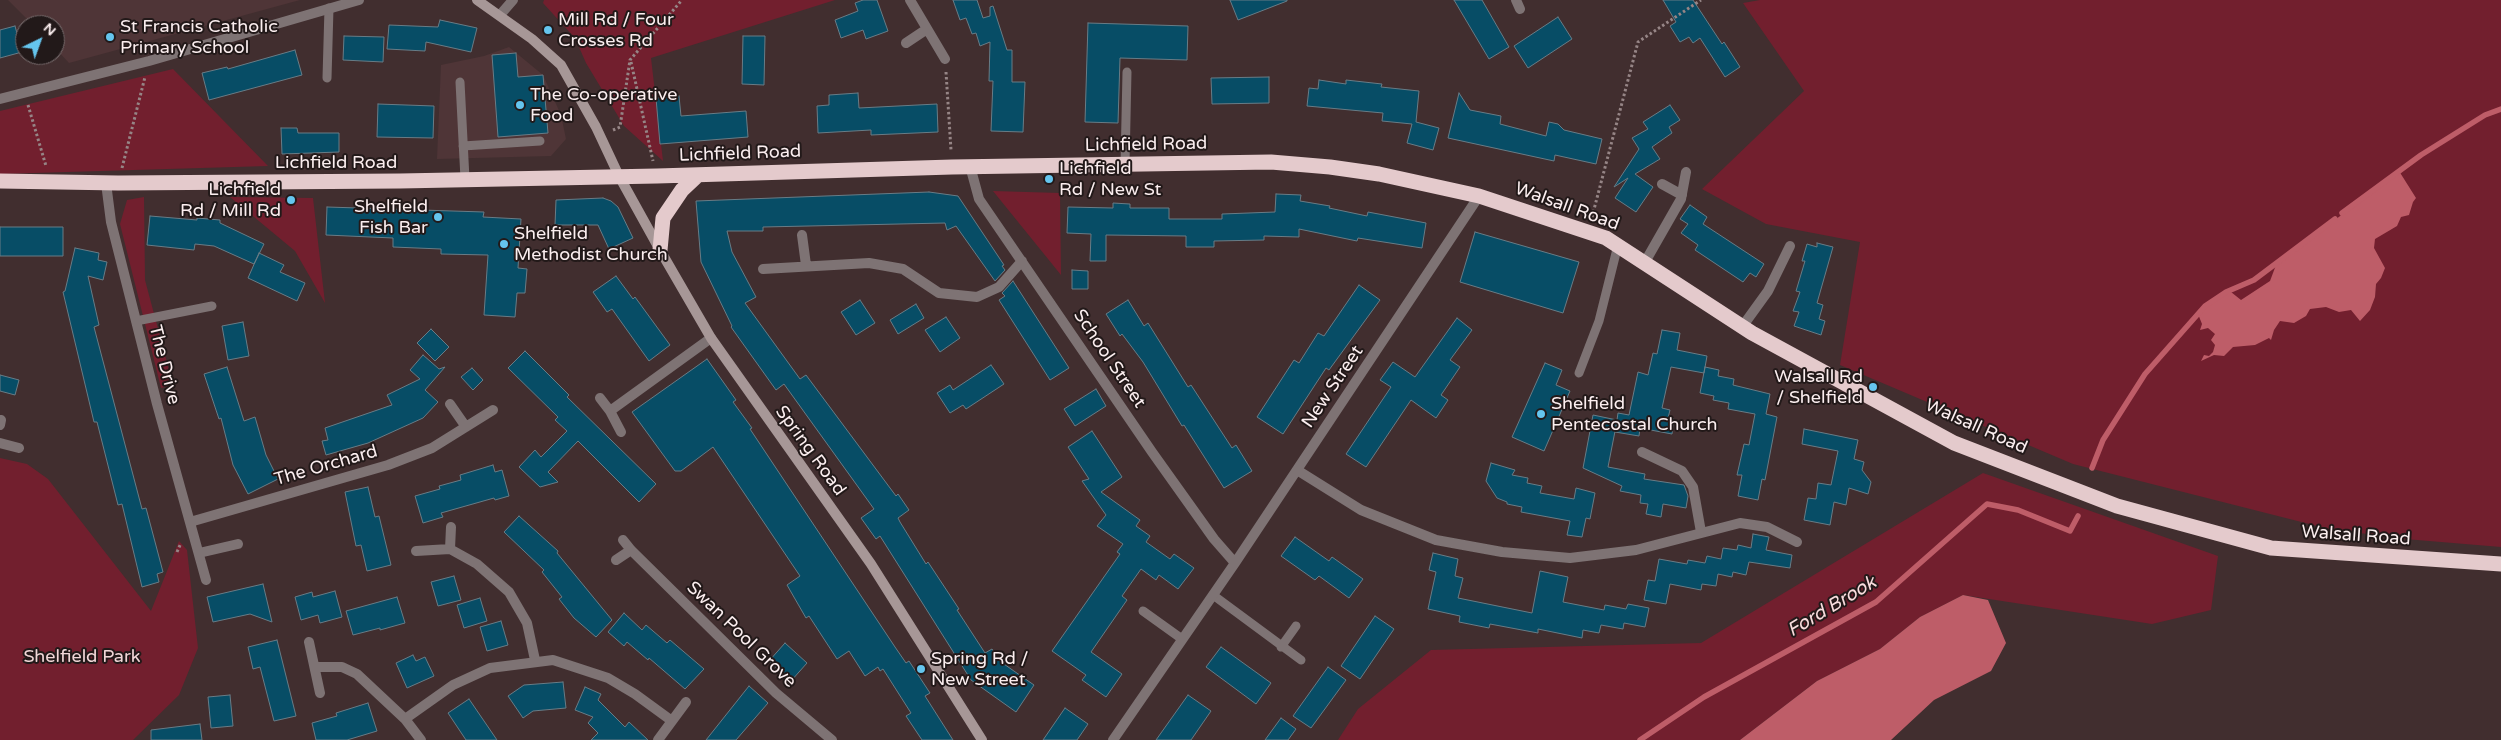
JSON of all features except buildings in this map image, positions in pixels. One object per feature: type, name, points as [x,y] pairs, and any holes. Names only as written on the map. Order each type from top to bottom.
[{"type":"highway","name":"Lichfield Road","points":[[0,181],[112,183],[400,181],[698,175],[970,166],[1271,162],[1330,167],[1379,174],[1479,196]]},
{"type":"highway","points":[[660,250],[664,218],[682,190],[698,175]]},
{"type":"highway","name":"Walsall Road","points":[[1479,196],[1606,238],[1742,327],[1954,443],[2117,506],[2271,548],[2501,564]]},
{"type":"street","points":[[0,99],[149,61],[359,0]]},
{"type":"street","name":"Spring Road","points":[[477,0],[532,39],[561,65],[600,135],[619,176],[711,338],[871,564],[982,740]]},
{"type":"street","points":[[500,16],[513,0]]},
{"type":"street","points":[[910,0],[945,59]]},
{"type":"street","points":[[906,43],[927,29]]},
{"type":"street","name":"School Street","points":[[970,166],[979,199],[1152,452],[1214,539],[1235,563]]},
{"type":"street","points":[[1645,262],[1682,195],[1686,172]]},
{"type":"street","name":"The Drive","points":[[112,183],[111,222],[206,580]]},
{"type":"street","points":[[1662,184],[1682,195]]},
{"type":"street","name":"New Street","points":[[1113,740],[1235,563],[1479,196]]},
{"type":"street","points":[[802,235],[806,265]]},
{"type":"street","points":[[1742,327],[1768,291],[1790,246]]},
{"type":"street","points":[[763,269],[806,265],[869,263],[903,269],[940,293],[976,297],[999,287],[1022,261]]},
{"type":"street","points":[[610,411],[711,338]]},
{"type":"street","points":[[600,398],[610,411],[621,432]]},
{"type":"street","points":[[450,404],[466,427]]},
{"type":"street","name":"The Orchard","points":[[190,522],[388,465],[432,448],[493,410]]},
{"type":"street","points":[[0,443],[19,448]]},
{"type":"street","points":[[1642,452],[1682,471],[1693,487],[1701,532]]},
{"type":"street","points":[[1297,470],[1361,510],[1436,540],[1502,552],[1570,558],[1636,550],[1740,523],[1767,527],[1797,542]]},
{"type":"street","points":[[450,549],[451,527]]},
{"type":"street","name":"Swan Pool Grove","points":[[623,540],[776,694],[832,740]]},
{"type":"street","points":[[199,553],[238,544]]},
{"type":"street","points":[[416,551],[450,549],[477,564],[509,592],[528,623],[535,660]]},
{"type":"street","points":[[616,560],[631,550]]},
{"type":"street","points":[[309,642],[316,667],[320,693]]},
{"type":"street","points":[[405,719],[453,684],[490,668],[535,660],[553,660],[608,678],[635,694],[672,721]]},
{"type":"street","points":[[316,667],[342,667],[357,674],[405,719],[421,740]]},
{"type":"street","points":[[658,740],[686,702]]},
{"type":"lane","points":[[327,78],[329,8]]},
{"type":"lane","points":[[1125,164],[1127,72]]},
{"type":"lane","points":[[460,82],[464,179]]},
{"type":"lane","points":[[463,146],[540,141]]},
{"type":"lane","points":[[1578,373],[1599,321],[1618,245]]},
{"type":"lane","points":[[136,321],[212,306]]},
{"type":"lane","points":[[1212,595],[1301,660]]},
{"type":"lane","points":[[1143,611],[1182,639]]},
{"type":"lane","points":[[1282,647],[1296,626]]},
{"type":"path","points":[[600,135],[620,127],[630,60],[682,0]]},
{"type":"path","points":[[1588,233],[1638,42],[1701,0]]},
{"type":"path","points":[[945,59],[952,167]]},
{"type":"path","points":[[630,60],[656,176]]},
{"type":"path","points":[[112,183],[149,61]]},
{"type":"path","points":[[24,93],[51,182]]},
{"type":"shaded area","name":"St Francis Catholic Primary School","points":[[8,0],[300,0],[69,63],[65,59],[65,15],[23,15]]},
{"type":"shaded area","points":[[509,47],[543,75],[561,115],[566,139],[551,156],[437,159],[441,65],[484,56]]},
{"type":"shaded area","points":[[2399,171],[2416,198],[2409,215],[2401,217],[2397,226],[2375,239],[2374,248],[2385,268],[2376,284],[2375,297],[2370,310],[2360,321],[2351,310],[2339,312],[2326,307],[2310,309],[2306,316],[2294,323],[2280,321],[2274,330],[2271,340],[2269,338],[2255,345],[2233,347],[2224,356],[2214,355],[2201,361],[2204,355],[2209,356],[2213,352],[2215,345],[2211,340],[2215,334],[2208,328],[2200,330],[2202,324],[2198,314],[2205,306],[2226,292],[2231,292],[2241,300],[2270,281],[2276,265]]},
{"type":"shaded area","points":[[1963,595],[1988,600],[2006,643],[1991,671],[1934,700],[1891,740],[1740,740],[1817,681],[1880,649],[1920,617]]},
{"type":"green space","points":[[544,0],[835,0],[651,58],[663,161],[624,126],[586,63],[575,38],[543,3]]},
{"type":"green space","points":[[1760,0],[2501,0],[2501,547],[2405,539],[2329,529],[2073,464],[1840,365],[1860,242],[1766,224],[1702,189],[1804,91],[1743,3]]},
{"type":"green space","points":[[173,69],[268,166],[0,174],[0,111]]},
{"type":"green space","points":[[993,191],[1060,193],[1061,275]]},
{"type":"green space","points":[[144,197],[145,280],[173,385],[161,388],[120,224],[127,200]]},
{"type":"green space","points":[[230,197],[313,198],[325,303],[295,251]]},
{"type":"green space","name":"Shelfield Park","points":[[0,458],[27,464],[48,479],[151,611],[179,541],[187,550],[198,648],[179,695],[133,740],[0,740]]},
{"type":"green space","points":[[1983,473],[2218,556],[2211,610],[2152,624],[1963,595],[1920,617],[1880,649],[1817,681],[1740,740],[1338,740],[1358,709],[1431,650],[1701,643]]},
{"type":"waterway","points":[[2342,213],[2421,155],[2485,115],[2501,109]]},
{"type":"waterway","points":[[2092,468],[2103,440],[2145,374],[2205,306],[2226,292],[2254,280],[2335,219]]},
{"type":"waterway","name":"Ford Brook","points":[[1640,740],[1704,697],[1876,602],[1987,504],[2018,510],[2070,531],[2078,516]]},
{"type":"place","name":"Mill Rd / Four Crosses Rd","points":[[548,30]]},
{"type":"place","name":"St Francis Catholic Primary School","points":[[110,37]]},
{"type":"place","name":"The Co-operative Food","points":[[520,105]]},
{"type":"place","name":"Lichfield Rd / New St","points":[[1049,179]]},
{"type":"place","name":"Lichfield Rd / Mill Rd","points":[[291,200]]},
{"type":"place","name":"Shelfield Fish Bar","points":[[438,217]]},
{"type":"place","name":"Shelfield Methodist Church","points":[[504,244]]},
{"type":"place","name":"Walsall Rd / Shelfield","points":[[1873,387]]},
{"type":"place","name":"Shelfield Pentecostal Church","points":[[1541,414]]},
{"type":"place","name":"Spring Rd / New Street","points":[[921,669]]}]
